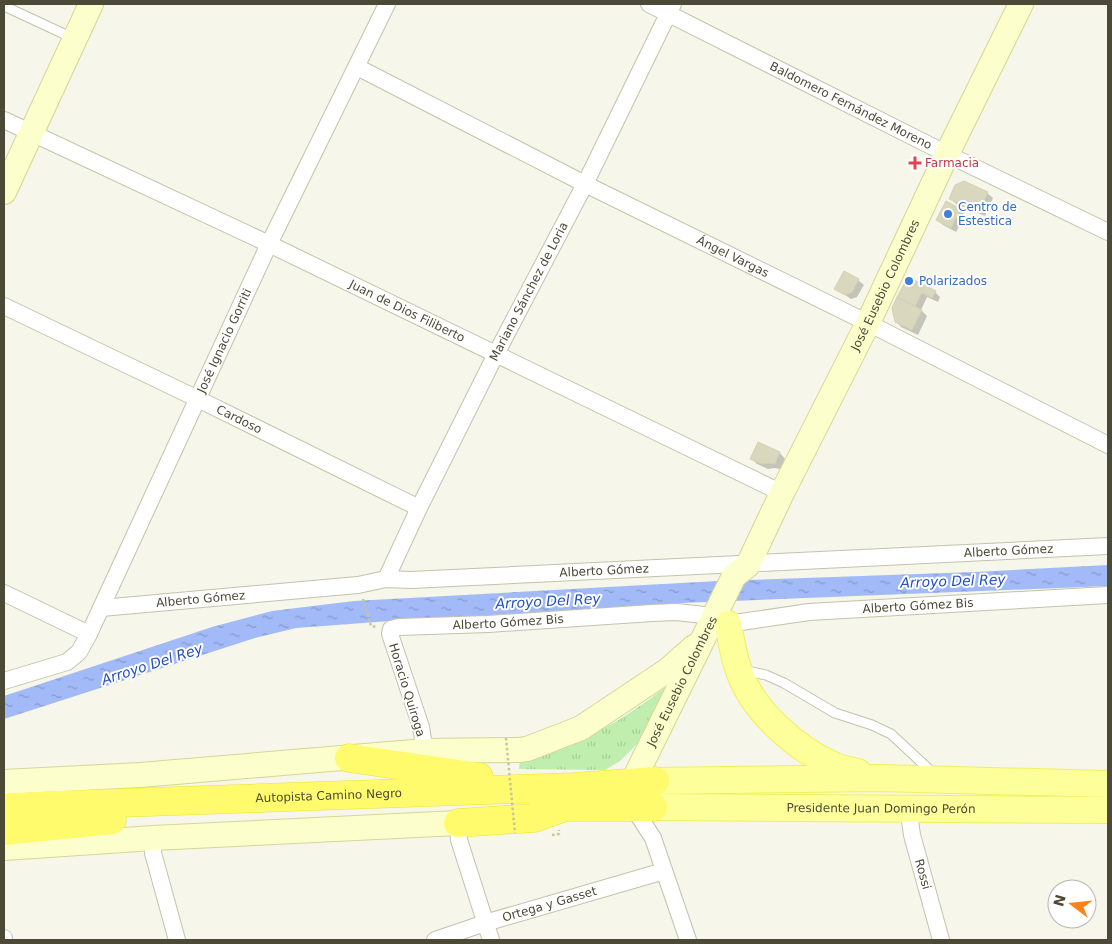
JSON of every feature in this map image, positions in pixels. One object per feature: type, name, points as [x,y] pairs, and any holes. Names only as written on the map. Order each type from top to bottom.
[{"type":"highway","points":[[349,758],[468,776],[570,797]]},
{"type":"highway","name":"Autopista Camino Negro","points":[[4,808],[643,795]]},
{"type":"highway","name":"Autopista Camino Negro","points":[[4,831],[110,820],[570,797]]},
{"type":"highway","points":[[458,823],[534,818],[570,797]]},
{"type":"main road","points":[[724,613],[738,669],[753,701],[775,725],[820,758],[837,767],[878,778]]},
{"type":"main road","points":[[643,795],[878,778],[939,778],[1108,784]]},
{"type":"main road","name":"Presidente Juan Domingo Perón","points":[[643,795],[908,808],[1108,810]]},
{"type":"street","points":[[4,192],[91,4]]},
{"type":"street","name":"José Ignacio Gorriti","points":[[4,681],[53,668],[67,662],[78,652],[89,634],[269,244],[387,4]]},
{"type":"street","name":"Baldomero Fernández Moreno","points":[[649,4],[670,9],[947,154],[1108,232]]},
{"type":"street","name":"José Eusebio Colombres","points":[[643,795],[662,756],[724,613],[868,322],[947,154],[1021,4]]},
{"type":"street","name":"Mariano Sánchez de Loria","points":[[386,579],[419,508],[496,354],[585,184],[670,9]]},
{"type":"street","name":"Ángel Vargas","points":[[357,67],[585,184],[868,322],[1108,446]]},
{"type":"street","name":"Juan de Dios Filiberto","points":[[4,120],[269,244],[782,493]]},
{"type":"street","name":"Cardoso","points":[[4,306],[419,508]]},
{"type":"street","name":"Alberto Gómez","points":[[101,608],[358,585],[386,579],[745,572],[1108,546]]},
{"type":"street","points":[[4,593],[89,634]]},
{"type":"street","name":"Alberto Gómez Bis","points":[[391,629],[399,626],[488,624],[652,613],[809,612],[1108,595]]},
{"type":"street","name":"José Eusebio Colombres","points":[[643,795],[702,639],[724,613]]},
{"type":"street","name":"Horacio Quiroga","points":[[391,629],[390,634],[421,728],[425,751]]},
{"type":"street","points":[[4,782],[140,775],[425,751],[527,749],[581,728],[668,670],[702,639]]},
{"type":"street","points":[[643,795],[653,838],[688,940]]},
{"type":"street","name":"Rossi","points":[[908,808],[912,835],[940,940]]},
{"type":"street","points":[[1065,809],[1108,816]]},
{"type":"street","points":[[4,848],[153,838],[458,823],[459,840],[491,940]]},
{"type":"street","points":[[153,838],[153,853],[178,940]]},
{"type":"street","name":"Ortega y Gasset","points":[[435,940],[485,923],[664,871]]},
{"type":"lane","points":[[4,6],[75,39]]},
{"type":"lane","points":[[738,669],[766,675],[784,683],[835,713],[872,725],[891,734],[939,778]]},
{"type":"path","points":[[363,597],[371,626]]},
{"type":"path","points":[[506,738],[515,833]]},
{"type":"green space","points":[[676,679],[644,737],[620,761],[605,770],[519,769],[520,760],[574,741],[606,727],[633,711]]},
{"type":"water","name":"Arroyo Del Rey","points":[[1108,565],[1108,586],[681,603],[543,614],[390,621],[296,628],[255,638],[4,719],[4,696],[212,627],[272,611],[354,601],[718,581],[975,572]]},
{"type":"building","points":[[964,181],[988,192],[979,212],[949,199],[955,185]]},
{"type":"building","name":"Centro de Estestica","points":[[946,201],[961,209],[951,228],[936,220]]},
{"type":"building","points":[[844,271],[859,279],[852,292],[845,295],[834,289]]},
{"type":"building","points":[[908,277],[936,291],[932,298],[922,293],[915,306],[897,297]]},
{"type":"building","points":[[897,297],[922,310],[912,330],[895,322],[892,308]]},
{"type":"building","points":[[758,442],[780,452],[775,464],[762,464],[750,459]]},
{"type":"place","name":"Farmacia","points":[[915,163]]},
{"type":"place","name":"Centro de Estestica","points":[[948,214]]},
{"type":"place","name":"Polarizados","points":[[909,281]]}]
